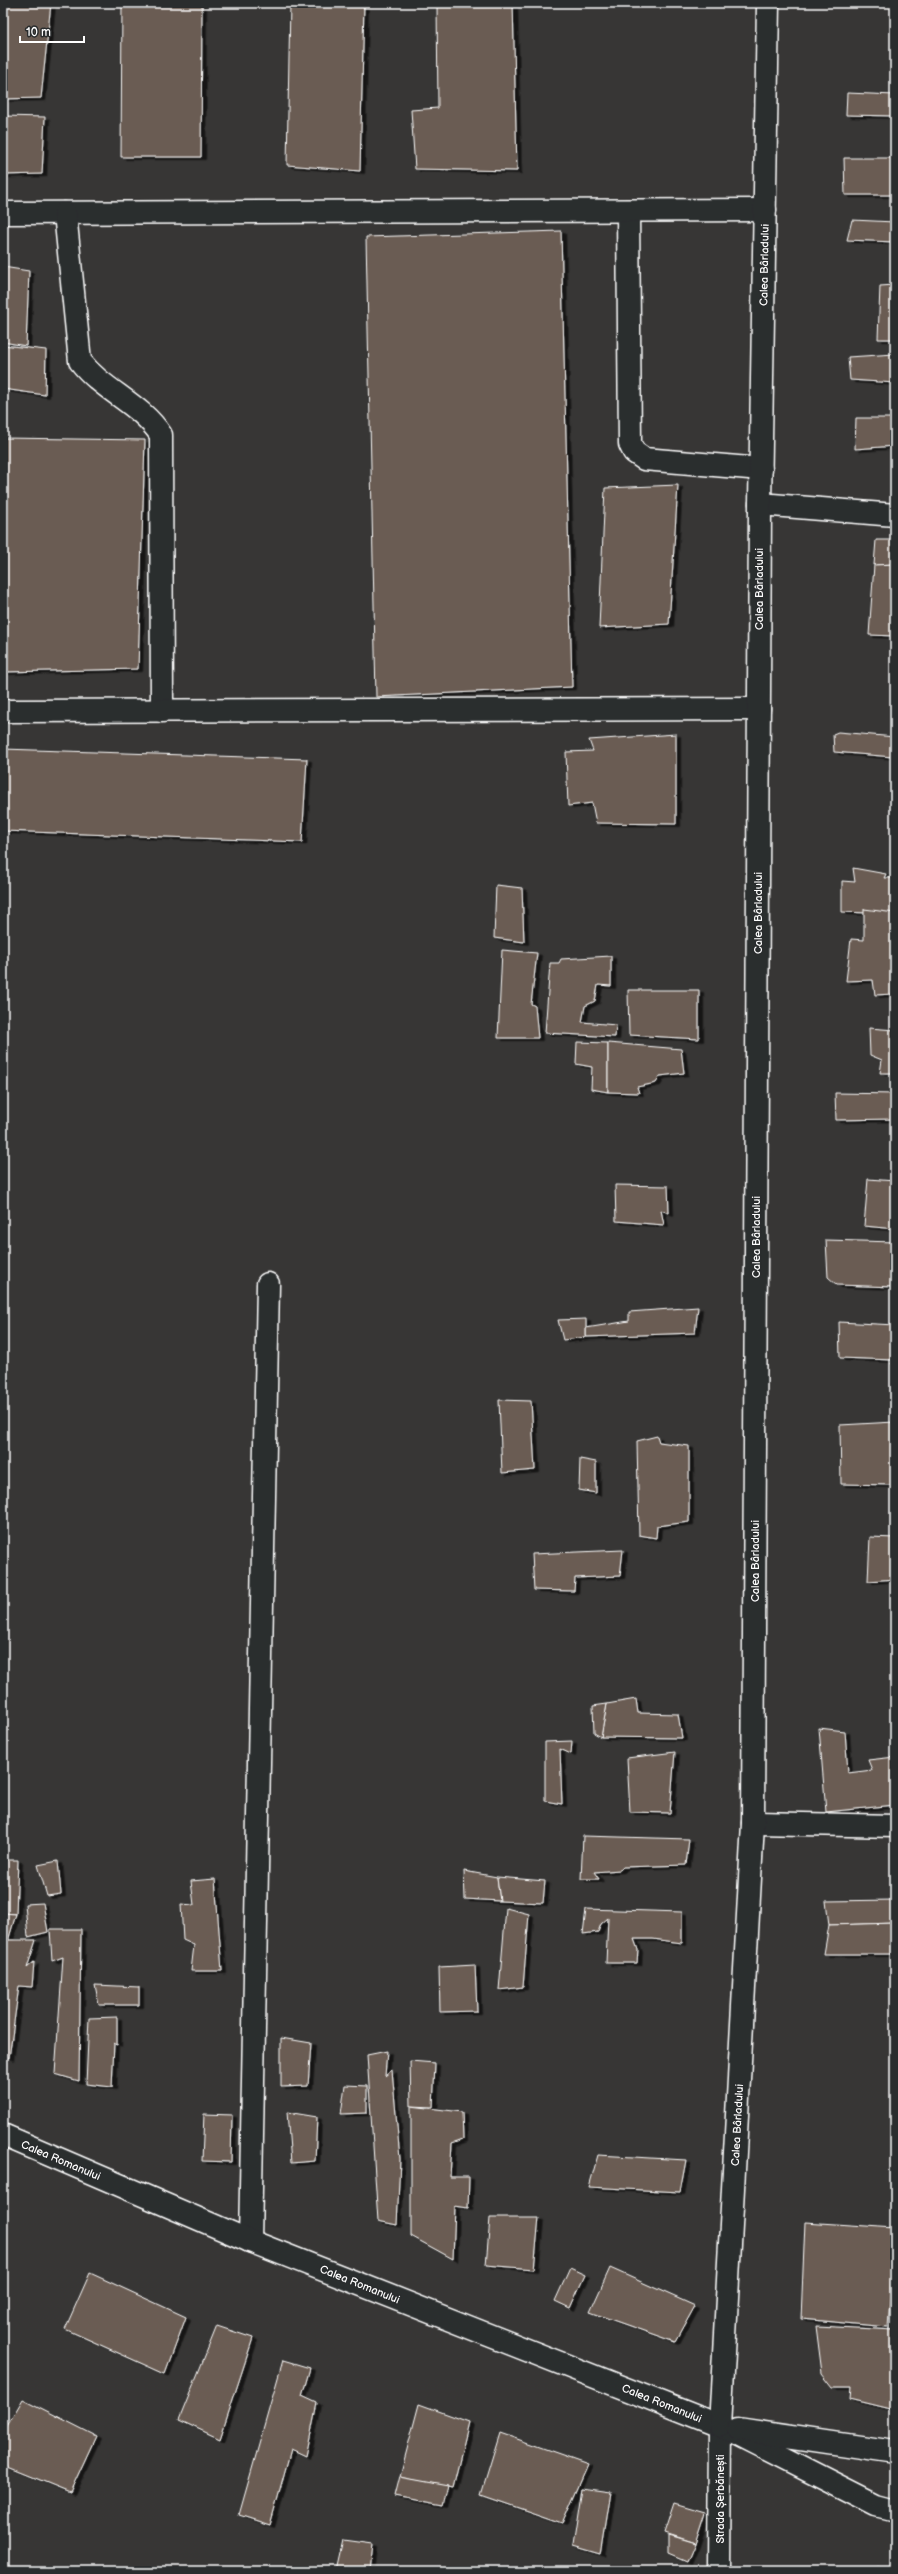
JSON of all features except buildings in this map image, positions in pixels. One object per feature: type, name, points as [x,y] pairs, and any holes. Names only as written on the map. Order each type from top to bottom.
[{"type":"main road","name":"Calea Bârladului","points":[[720,2426],[753,1824],[760,504],[768,3]]},
{"type":"main road","points":[[3,213],[765,210]]},
{"type":"main road","points":[[628,211],[630,444],[634,452],[644,459],[761,469]]},
{"type":"main road","points":[[65,213],[80,361],[91,375],[151,419],[161,434],[162,711]]},
{"type":"main road","points":[[760,504],[895,515]]},
{"type":"main road","points":[[3,711],[759,709]]},
{"type":"main road","points":[[250,2241],[268,1284]]},
{"type":"main road","points":[[753,1824],[895,1826]]},
{"type":"main road","name":"Calea Romanului","points":[[3,2135],[250,2241],[720,2426],[876,2505],[895,2510]]},
{"type":"main road","name":"Calea Romanului","points":[[720,2426],[895,2452]]},
{"type":"main road","name":"Strada Șerbănești","points":[[719,2571],[720,2426]]}]
